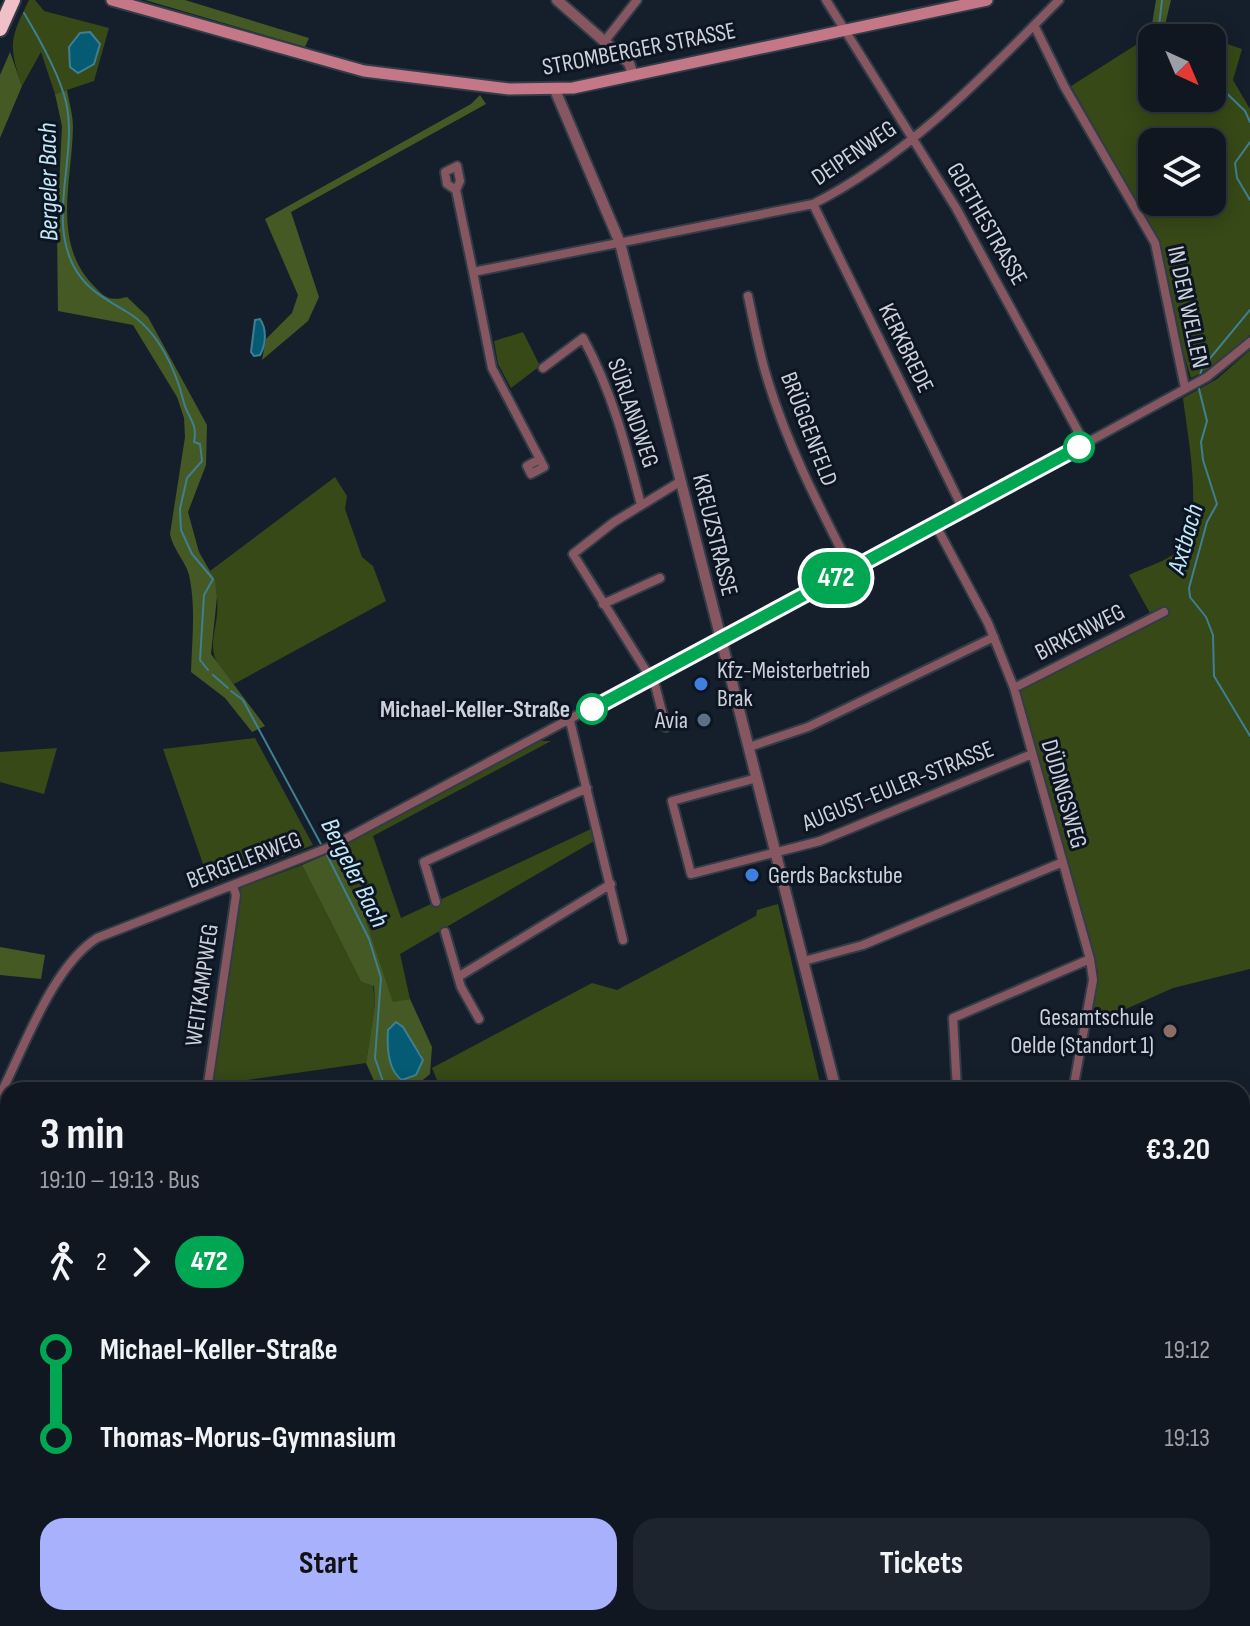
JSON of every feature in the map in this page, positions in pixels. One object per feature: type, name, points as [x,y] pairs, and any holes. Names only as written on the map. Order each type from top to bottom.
[{"type":"highway","points":[[0,29],[13,0]]},
{"type":"main road","name":"STROMBERGER STRASSE","points":[[112,0],[364,71],[509,89],[555,90],[987,0]]},
{"type":"street","points":[[557,0],[629,63],[633,75]]},
{"type":"street","points":[[604,42],[637,0]]},
{"type":"street","name":"GOETHESTRASSE","points":[[826,0],[985,258],[1085,444]]},
{"type":"street","name":"DEIPENWEG","points":[[473,272],[813,204],[846,187],[913,138],[1059,0]]},
{"type":"street","name":"IN DEN WELLEN","points":[[1034,25],[1064,86],[1155,243],[1185,388]]},
{"type":"street","name":"KREUZSTRASSE","points":[[555,90],[620,243],[834,1082]]},
{"type":"street","points":[[456,190],[492,368],[540,459]]},
{"type":"street","name":"KERKBREDE","points":[[813,204],[963,509]]},
{"type":"street","name":"BRÜGGENFELD","points":[[748,296],[767,377],[782,422],[813,496],[851,569]]},
{"type":"street","name":"SÜRLANDWEG","points":[[543,368],[583,338],[602,372],[621,424],[641,505]]},
{"type":"street","name":"BERGELERWEG","points":[[7,1082],[56,985],[81,950],[97,938],[319,853],[1085,444],[1207,377],[1250,342]]},
{"type":"street","name":"SÜRLANDWEG","points":[[603,604],[573,554],[641,505],[681,481]]},
{"type":"street","name":"DÜDINGSWEG","points":[[935,524],[994,637],[1014,688],[1090,959],[1093,980],[1074,1082]]},
{"type":"street","points":[[660,578],[603,604],[650,676],[666,727]]},
{"type":"street","name":"BIRKENWEG","points":[[1014,688],[1164,612]]},
{"type":"street","points":[[749,747],[846,710],[994,637]]},
{"type":"street","points":[[570,721],[623,940]]},
{"type":"street","name":"AUGUST-EULER-STRASSE","points":[[757,778],[672,801],[691,874],[777,853],[851,830],[1032,754]]},
{"type":"street","points":[[436,902],[424,862],[587,788]]},
{"type":"street","points":[[804,961],[863,945],[1063,862]]},
{"type":"street","points":[[458,977],[611,884]]},
{"type":"street","name":"WEITKAMPWEG","points":[[208,1082],[236,895],[233,886]]},
{"type":"street","points":[[445,932],[458,977],[479,1019]]},
{"type":"street","points":[[957,1082],[953,1018],[1090,959]]},
{"type":"green space","points":[[29,0],[35,0],[44,11],[109,28],[94,81],[55,94],[41,52],[22,86],[13,42]]},
{"type":"green space","points":[[145,0],[185,0],[309,38],[305,47]]},
{"type":"green space","points":[[1156,0],[1171,0],[1165,24],[1152,24]]},
{"type":"green space","points":[[1138,44],[1138,112],[1226,112],[1226,44],[1242,49],[1233,80],[1250,109],[1250,335],[1211,368],[1191,378],[1175,325],[1159,241],[1145,216],[1226,216],[1226,128],[1138,128],[1138,204],[1071,86]]},
{"type":"green space","points":[[10,52],[22,86],[0,138],[0,75]]},
{"type":"green space","points":[[67,90],[73,127],[67,212],[73,252],[81,270],[102,294],[113,299],[127,297],[148,317],[207,425],[206,465],[188,512],[199,552],[215,580],[217,597],[211,654],[265,726],[252,732],[225,698],[191,672],[191,587],[187,570],[170,534],[185,437],[184,418],[177,397],[133,325],[58,311],[57,230],[62,126],[55,94]]},
{"type":"green space","points":[[480,95],[486,104],[291,212],[319,297],[308,321],[262,360],[266,339],[292,313],[298,295],[265,219],[471,104]]},
{"type":"green space","points":[[523,332],[540,366],[511,388],[498,364],[494,341]]},
{"type":"green space","points":[[1250,350],[1250,969],[1173,988],[1090,1025],[1098,971],[1019,690],[1160,618],[1151,615],[1129,575],[1174,554],[1187,537],[1192,520],[1193,477],[1183,398],[1217,379]]},
{"type":"green space","points":[[335,477],[347,496],[345,509],[362,557],[373,566],[386,601],[234,684],[216,661],[213,651],[217,596],[210,571]]},
{"type":"green space","points":[[255,738],[313,845],[210,884],[163,749]]},
{"type":"green space","points":[[540,741],[551,741],[373,836],[401,918],[591,829],[594,841],[400,954],[410,999],[393,1003],[363,912],[332,852]]},
{"type":"green space","points":[[57,748],[44,794],[0,782],[0,752]]},
{"type":"green space","points":[[332,852],[363,912],[393,1002],[410,999],[432,1047],[430,1074],[420,1082],[374,1082],[366,1063],[375,1004],[374,986],[361,982],[302,865]],"holes":[[[391,1025],[410,1039],[422,1056],[394,1073],[388,1038]]]},
{"type":"green space","points":[[302,865],[361,982],[373,985],[375,1004],[366,1063],[233,1082],[212,1082],[240,888]]},
{"type":"green space","points":[[778,904],[820,1082],[438,1082],[432,1068],[592,983],[617,990],[756,916],[757,910]]},
{"type":"green space","points":[[0,947],[45,955],[41,979],[0,975]]},
{"type":"water","points":[[90,32],[100,44],[94,64],[78,73],[70,67],[69,47],[80,33]]},
{"type":"water","points":[[260,319],[265,332],[264,342],[260,355],[254,356],[251,352],[255,320]]},
{"type":"water","points":[[396,1022],[403,1027],[423,1060],[416,1075],[402,1080],[393,1070],[388,1050],[388,1030]]},
{"type":"waterway","name":"Axtbach","points":[[1159,24],[1162,0]]},
{"type":"waterway","name":"Bergeler Bach","points":[[24,13],[54,68],[66,102],[69,142],[63,226],[73,265],[90,287],[138,320],[157,340],[176,377],[194,425],[194,442],[200,444],[202,461],[187,478],[180,509],[181,530],[192,554],[213,579],[204,595],[200,660],[208,670]]},
{"type":"waterway","name":"Axtbach","points":[[1226,93],[1245,111],[1250,122]]},
{"type":"waterway","name":"Axtbach","points":[[1250,142],[1235,163],[1237,178],[1250,200]]},
{"type":"waterway","name":"Axtbach","points":[[1199,379],[1202,368],[1250,310]]},
{"type":"waterway","name":"Axtbach","points":[[1198,385],[1207,421],[1201,442],[1203,460],[1217,504],[1207,522],[1189,588],[1190,597],[1206,617],[1213,635],[1214,676],[1250,736]]},
{"type":"waterway","name":"Bergeler Bach","points":[[213,675],[228,688]]},
{"type":"waterway","name":"Bergeler Bach","points":[[231,691],[243,700],[322,846]]},
{"type":"waterway","name":"Bergeler Bach","points":[[325,851],[369,939],[381,978],[375,1058],[383,1082]]},
{"type":"bus line","name":"472","points":[[592,709],[1079,447]]},
{"type":"place","name":"Kfz-Meisterbetrieb Brak","points":[[701,684]]},
{"type":"place","name":"Michael-Keller-Straße","points":[[592,709]]},
{"type":"place","name":"Avia","points":[[704,720]]},
{"type":"place","name":"Gerds Backstube","points":[[752,875]]},
{"type":"place","name":"Gesamtschule Oelde (Standort 1)","points":[[1170,1031]]}]
